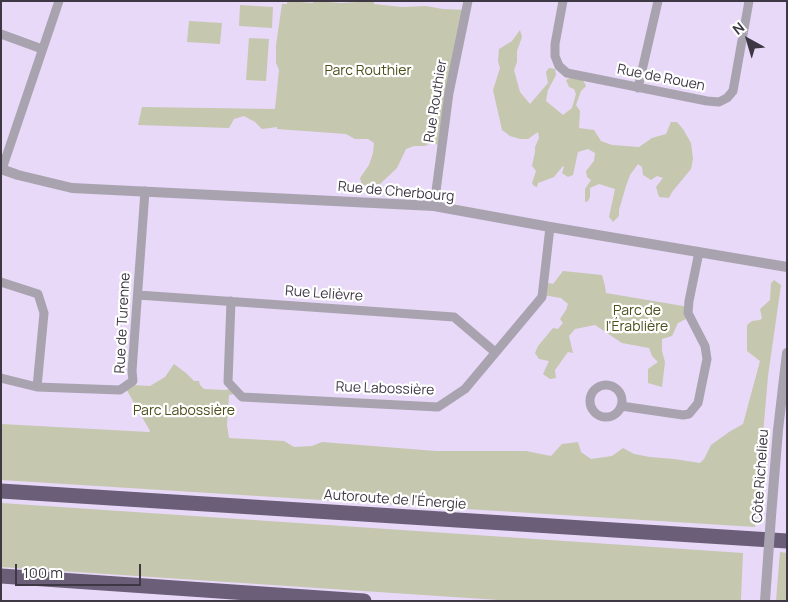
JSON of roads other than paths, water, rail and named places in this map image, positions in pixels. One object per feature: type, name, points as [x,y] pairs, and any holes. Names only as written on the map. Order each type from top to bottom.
[{"type":"highway","name":"Autoroute de l'Énergie","points":[[1,490],[787,541]]},
{"type":"highway","points":[[1,576],[364,601]]},
{"type":"street","points":[[2,169],[59,1]]},
{"type":"street","name":"Rue Routhier","points":[[434,206],[449,93],[468,1]]},
{"type":"street","name":"Rue de Rouen","points":[[563,1],[555,44],[555,56],[559,66],[567,73],[719,102],[727,98],[733,91],[749,1]]},
{"type":"street","points":[[638,88],[658,1]]},
{"type":"street","points":[[1,34],[42,48]]},
{"type":"street","name":"Rue de Cherbourg","points":[[2,169],[18,175],[72,188],[434,206],[787,267]]},
{"type":"street","name":"Rue de Turenne","points":[[1,378],[37,387],[120,390],[133,381],[132,371],[145,191]]},
{"type":"street","name":"Rue Labossière","points":[[231,301],[228,382],[242,397],[438,407],[465,389],[542,297],[550,227]]},
{"type":"street","points":[[621,406],[682,415],[689,414],[698,403],[707,359],[705,346],[688,313],[699,252]]},
{"type":"street","points":[[1,282],[38,294],[44,314],[37,387]]},
{"type":"street","name":"Rue Lelièvre","points":[[138,295],[454,317],[495,352]]},
{"type":"street","name":"Côte Richelieu","points":[[765,601],[778,430],[787,353]]},
{"type":"park label","name":"Parc Routhier","points":[[368,71]]},
{"type":"park label","name":"Parc de l'Érablière","points":[[637,320]]},
{"type":"park label","name":"Parc Labossière","points":[[184,411]]}]
